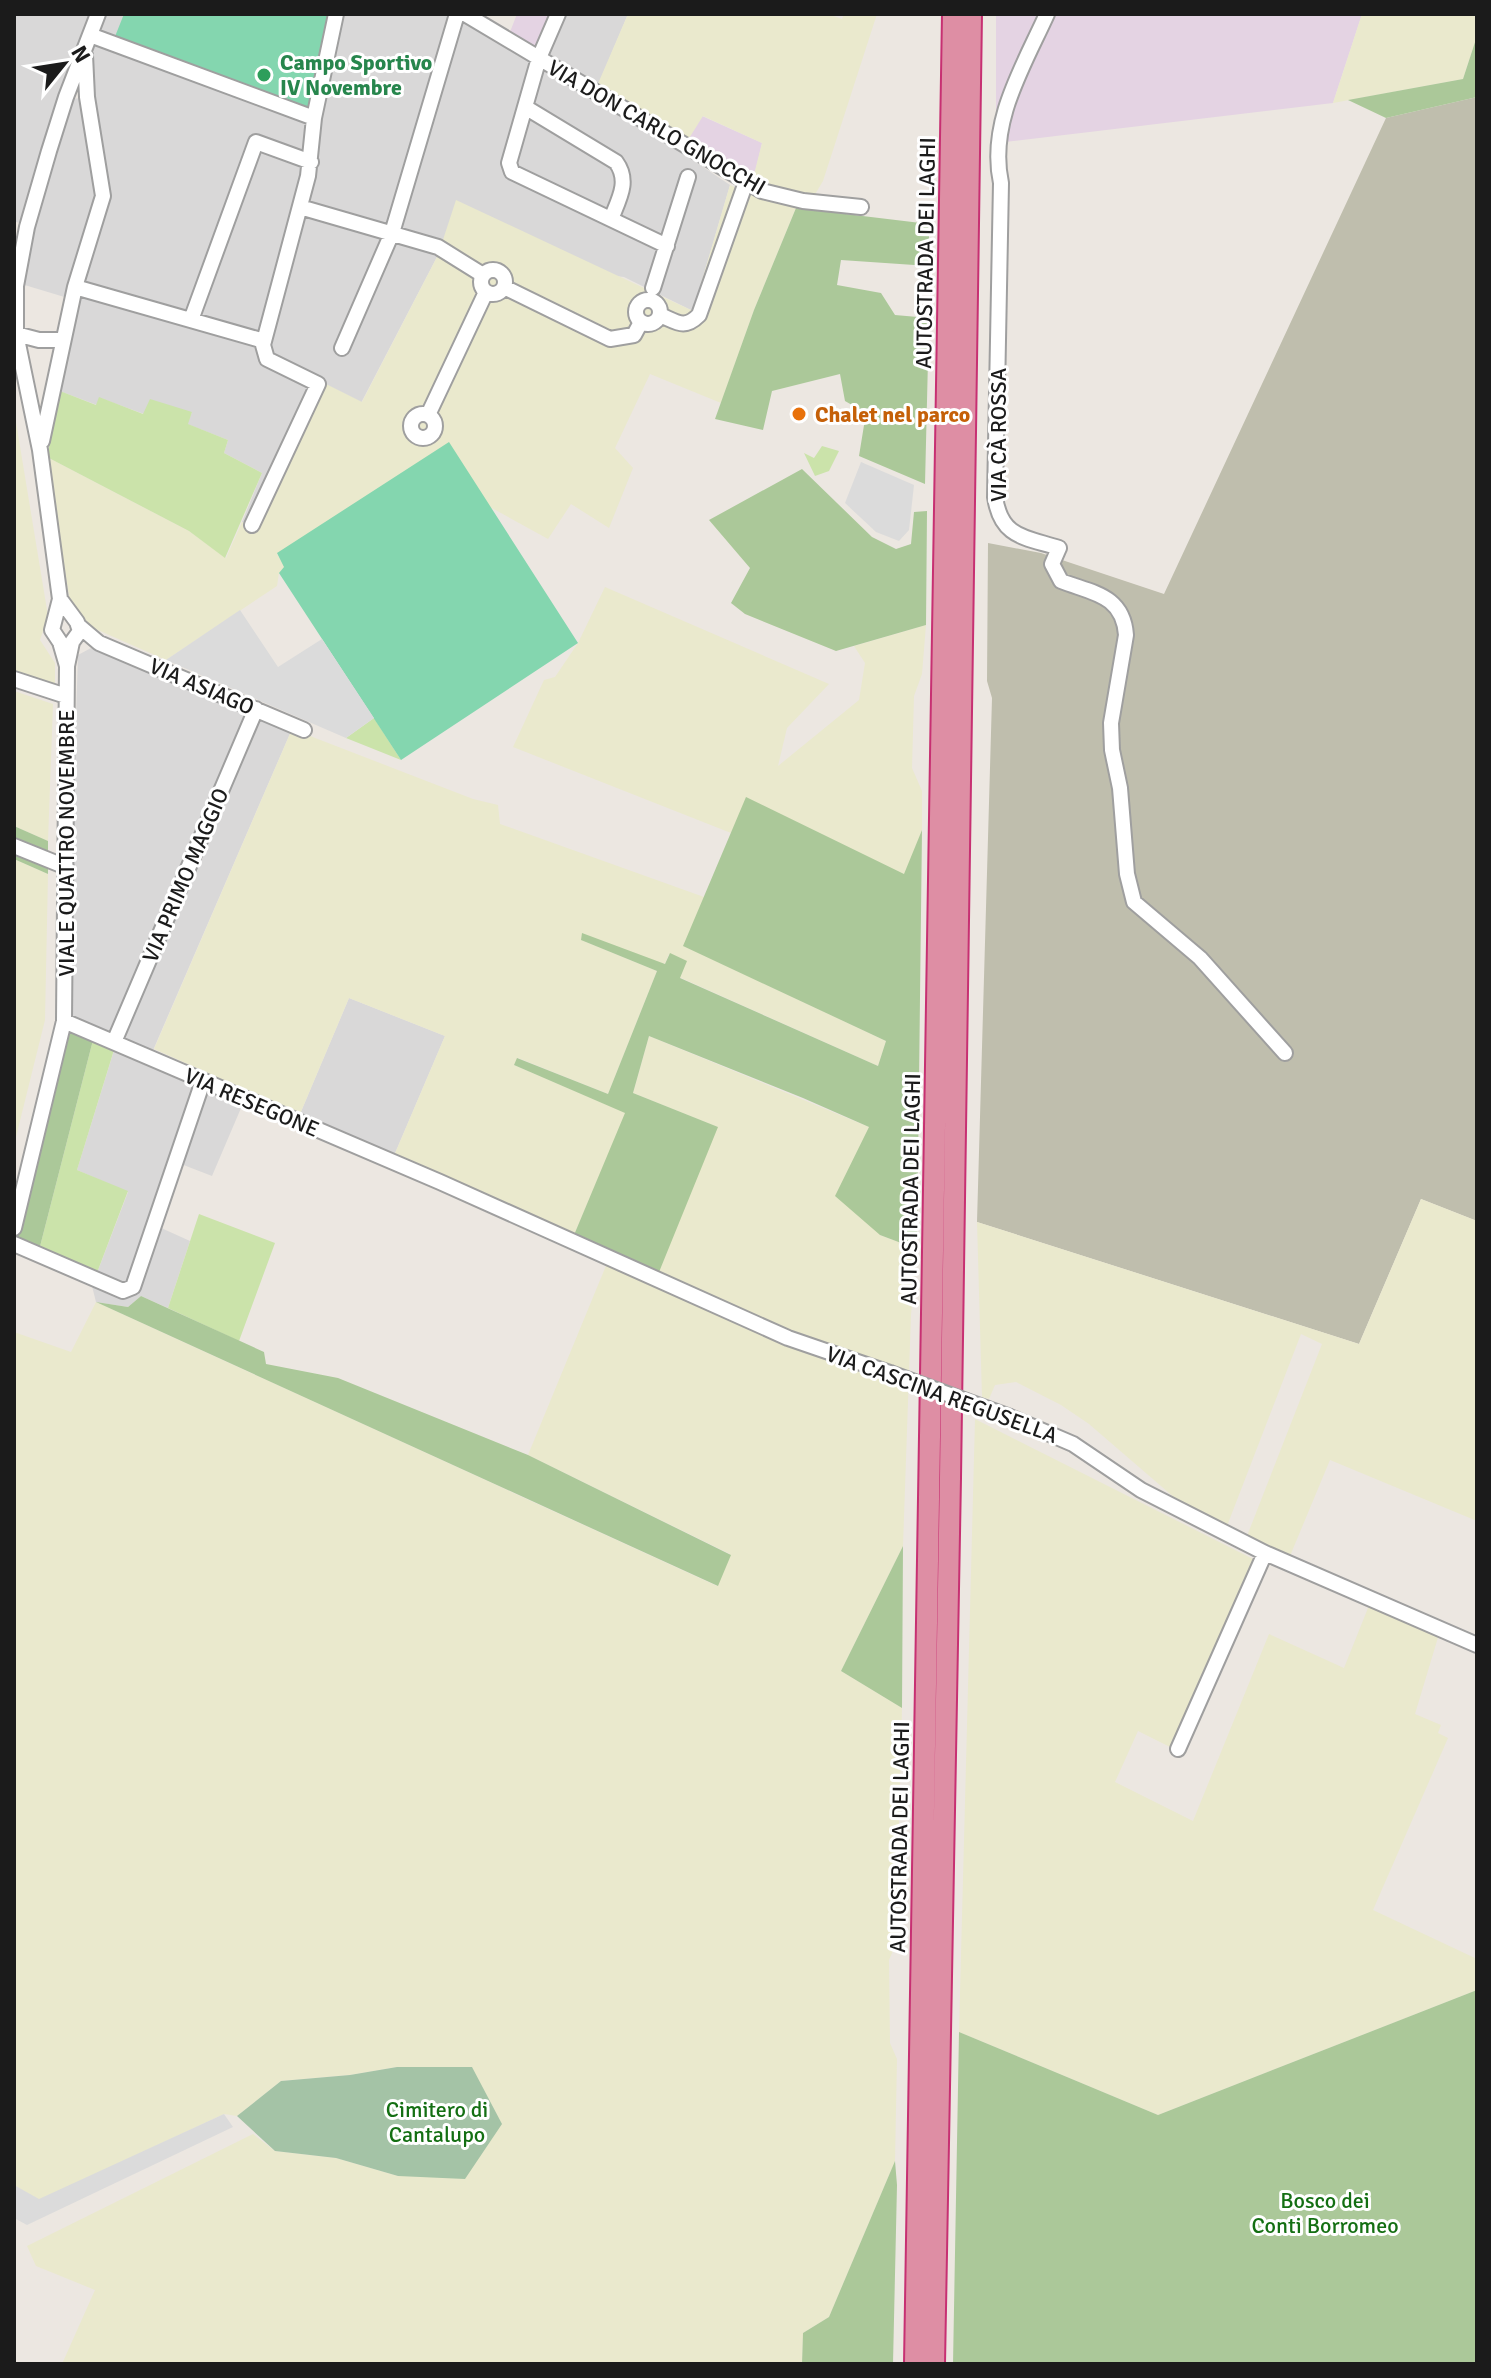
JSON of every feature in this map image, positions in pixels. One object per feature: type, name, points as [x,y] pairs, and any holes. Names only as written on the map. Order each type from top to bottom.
[{"type":"highway","name":"AUTOSTRADA DEI LAGHI","points":[[915,2364],[953,14]]},
{"type":"highway","name":"AUTOSTRADA DEI LAGHI","points":[[934,2364],[971,14]]},
{"type":"street","points":[[72,634],[60,599],[40,450],[16,334],[16,286],[27,227],[66,97],[98,14]]},
{"type":"street","points":[[252,525],[318,384],[267,359],[262,349],[311,162],[314,118],[336,14]]},
{"type":"street","points":[[342,348],[392,233],[457,14]]},
{"type":"street","name":"VIA DON CARLO GNOCCHI","points":[[465,14],[762,191],[803,201],[861,207]]},
{"type":"street","points":[[558,14],[539,58],[509,163],[512,172],[667,246]]},
{"type":"street","name":"VIA CÀ ROSSA","points":[[1047,14],[1011,95],[997,149],[1001,183],[997,511],[1007,529],[1059,548],[1052,564],[1061,581],[1092,589],[1115,605],[1126,623],[1111,723],[1127,874],[1134,902],[1200,958],[1285,1053]]},
{"type":"street","points":[[40,450],[75,287],[103,196],[87,97],[88,41]]},
{"type":"street","points":[[88,41],[314,118]]},
{"type":"street","points":[[66,97],[87,97]]},
{"type":"street","points":[[525,107],[616,162],[623,171],[624,185],[611,219]]},
{"type":"street","points":[[191,320],[256,142],[311,162]]},
{"type":"street","points":[[653,288],[688,177]]},
{"type":"street","points":[[504,287],[610,339],[634,335],[641,322],[652,323],[660,315],[691,324],[699,315],[746,182]]},
{"type":"street","points":[[300,207],[438,247],[483,275]]},
{"type":"street","points":[[493,270],[501,273],[505,279],[504,287],[498,293],[486,292],[481,286],[483,275],[493,270]]},
{"type":"street","points":[[75,287],[264,341]]},
{"type":"street","points":[[428,415],[486,292]]},
{"type":"street","points":[[16,334],[39,340],[63,340]]},
{"type":"street","points":[[60,599],[53,635],[72,634]]},
{"type":"street","points":[[55,621],[64,616],[72,634]]},
{"type":"street","name":"VIA ASIAGO","points":[[72,634],[304,730]]},
{"type":"street","name":"VIALE QUATTRO NOVEMBRE","points":[[14,1228],[64,1021],[66,696],[72,634]]},
{"type":"street","points":[[14,679],[66,696]]},
{"type":"street","name":"VIA PRIMO MAGGIO","points":[[114,1042],[256,709]]},
{"type":"street","points":[[14,846],[66,867]]},
{"type":"street","name":"VIA RESEGONE","points":[[64,1021],[440,1182]]},
{"type":"street","points":[[14,1244],[123,1291],[133,1287],[203,1081]]},
{"type":"street","name":"VIA CASCINA REGUSELLA","points":[[440,1182],[788,1338],[1010,1417],[1073,1444],[1141,1490],[1265,1553],[1477,1645]]},
{"type":"street","points":[[1178,1749],[1265,1553]]},
{"type":"shaded area","points":[[14,14],[98,14],[24,225],[14,221]]},
{"type":"shaded area","points":[[100,14],[460,14],[612,106],[730,185],[693,311],[624,277],[438,255],[361,403],[326,385],[258,530],[242,522],[262,473],[224,453],[228,440],[187,424],[192,412],[144,414],[100,398],[97,405],[54,389],[104,195],[87,48]]},
{"type":"shaded area","points":[[517,14],[560,14],[542,57],[508,37]]},
{"type":"shaded area","points":[[560,14],[628,14],[596,90],[542,57]]},
{"type":"shaded area","points":[[996,14],[1362,14],[1333,103],[996,143]]},
{"type":"shaded area","points":[[1477,97],[1477,1221],[1421,1199],[1359,1344],[977,1222],[992,698],[987,681],[988,543],[1041,553],[1164,594],[1386,118]]},
{"type":"shaded area","points":[[85,98],[102,195],[71,299],[18,283],[67,99]]},
{"type":"shaded area","points":[[702,116],[762,143],[752,185],[686,143]]},
{"type":"shaded area","points":[[861,462],[914,485],[909,530],[899,541],[876,532],[845,503]]},
{"type":"shaded area","points":[[240,610],[278,667],[322,639],[374,718],[346,738],[166,660]]},
{"type":"shaded area","points":[[91,648],[292,729],[151,1055],[66,1020],[78,655]]},
{"type":"shaded area","points":[[349,998],[445,1036],[393,1158],[300,1114]]},
{"type":"shaded area","points":[[116,1044],[244,1101],[212,1176],[181,1164],[159,1227],[190,1241],[168,1308],[141,1296],[128,1307],[96,1302],[92,1286],[128,1192],[77,1170]]},
{"type":"shaded area","points":[[224,2114],[233,2127],[27,2225],[14,2218],[14,2185],[39,2199]]},
{"type":"green space","name":"Campo Sportivo IV Novembre","points":[[124,14],[331,14],[308,112],[114,39]]},
{"type":"green space","points":[[628,14],[828,14],[842,19],[844,14],[877,14],[823,181],[814,196],[796,208],[754,310],[721,403],[650,374],[615,448],[633,468],[609,528],[571,504],[548,539],[490,507],[277,554],[285,567],[279,573],[277,586],[166,660],[91,627],[70,602],[47,457],[189,531],[226,558],[242,522],[258,530],[326,384],[362,402],[438,255],[456,200],[693,311],[730,185],[749,194],[762,143],[703,116],[686,143],[597,86]]},
{"type":"green space","points":[[1362,14],[1477,14],[1477,36],[1463,79],[1333,103]]},
{"type":"green space","points":[[1477,36],[1477,97],[1386,118],[1348,100],[1463,79]]},
{"type":"green space","points":[[796,208],[929,224],[929,266],[841,260],[837,285],[881,293],[895,315],[929,318],[925,484],[859,456],[866,413],[845,401],[840,374],[772,391],[763,430],[715,419],[754,310]]},
{"type":"green space","points":[[60,391],[96,405],[99,397],[143,414],[150,399],[192,412],[188,424],[228,440],[224,453],[262,473],[225,558],[189,531],[47,457]]},
{"type":"green space","points":[[14,410],[48,616],[40,640],[55,663],[55,687],[14,672]]},
{"type":"green space","points":[[449,442],[578,643],[401,760],[279,573],[284,567],[277,553]]},
{"type":"green space","points":[[822,446],[839,451],[829,471],[815,476],[804,453],[814,458]]},
{"type":"green space","points":[[802,469],[872,537],[896,549],[911,544],[914,512],[927,511],[926,625],[836,651],[745,614],[731,603],[750,568],[709,520]]},
{"type":"green space","points":[[605,587],[829,684],[787,728],[778,766],[859,700],[865,663],[854,646],[926,625],[922,674],[914,696],[912,768],[922,791],[922,830],[905,875],[747,798],[731,833],[513,747],[544,680],[555,677],[578,643]]},
{"type":"green space","points":[[14,691],[53,704],[48,841],[14,826]]},
{"type":"green space","points":[[374,718],[401,760],[346,738]]},
{"type":"green space","points":[[292,729],[473,799],[498,805],[500,824],[704,897],[684,946],[886,1041],[878,1066],[679,977],[669,954],[665,964],[581,940],[657,971],[608,1094],[518,1058],[514,1065],[626,1113],[574,1235],[393,1158],[445,1036],[349,998],[300,1114],[154,1049]]},
{"type":"green space","points":[[746,797],[904,874],[922,830],[917,1249],[880,1235],[835,1196],[869,1127],[649,1036],[633,1093],[718,1127],[657,1277],[574,1235],[625,1113],[514,1065],[517,1058],[608,1094],[657,971],[581,940],[582,933],[665,964],[670,953],[687,961],[680,978],[878,1066],[886,1041],[683,946]]},
{"type":"green space","points":[[14,826],[48,841],[48,874],[14,859]]},
{"type":"green space","points":[[14,859],[48,874],[45,1020],[14,1145]]},
{"type":"green space","points":[[69,1031],[93,1040],[36,1262],[14,1252],[14,1248]]},
{"type":"green space","points":[[649,1036],[869,1127],[880,1235],[917,1249],[911,1315],[903,1546],[841,1671],[902,1708],[896,1944],[889,1960],[890,2043],[897,2059],[895,2161],[829,2317],[803,2333],[802,2364],[62,2364],[95,2290],[36,2266],[27,2246],[253,2134],[275,2151],[336,2158],[398,2176],[397,2067],[281,2081],[237,2116],[224,2114],[39,2200],[14,2185],[14,1332],[71,1352],[96,1302],[717,1586],[730,1554],[528,1455],[610,1256],[717,1127],[633,1093]]},
{"type":"green space","points":[[93,1040],[114,1050],[77,1170],[128,1191],[92,1286],[36,1262]]},
{"type":"green space","points":[[1421,1199],[1477,1221],[1477,1521],[1330,1460],[1290,1556],[1247,1536],[1322,1344],[1301,1334],[1227,1526],[1183,1505],[1089,1424],[1061,1405],[1016,1382],[995,1385],[989,1399],[982,1397],[977,1222],[1359,1344]]},
{"type":"green space","points":[[199,1214],[275,1243],[239,1341],[168,1308]]},
{"type":"green space","points":[[141,1296],[264,1352],[266,1364],[338,1378],[528,1455],[731,1555],[718,1586],[96,1302],[128,1307]]},
{"type":"green space","points":[[975,1419],[1257,1561],[1174,1749],[1138,1731],[1115,1782],[1193,1821],[1269,1634],[1344,1668],[1370,1603],[1439,1634],[1415,1714],[1441,1725],[1438,1733],[1448,1738],[1373,1910],[1477,1959],[1477,1990],[1158,2115],[959,2032]]},
{"type":"green space","points":[[903,1546],[902,1708],[841,1671]]},
{"type":"green space","name":"Bosco dei Conti Borromeo","points":[[1477,1990],[1477,2364],[953,2364],[959,2032],[1158,2115]]},
{"type":"green space","name":"Cimitero di Cantalupo","points":[[397,2067],[472,2067],[502,2124],[465,2179],[398,2176],[336,2158],[275,2151],[237,2116],[281,2081]]},
{"type":"green space","points":[[895,2161],[893,2364],[802,2364],[803,2333],[829,2317]]},
{"type":"place","name":"Campo Sportivo IV Novembre","points":[[264,75]]},
{"type":"place","name":"Chalet nel parco","points":[[799,414]]}]
